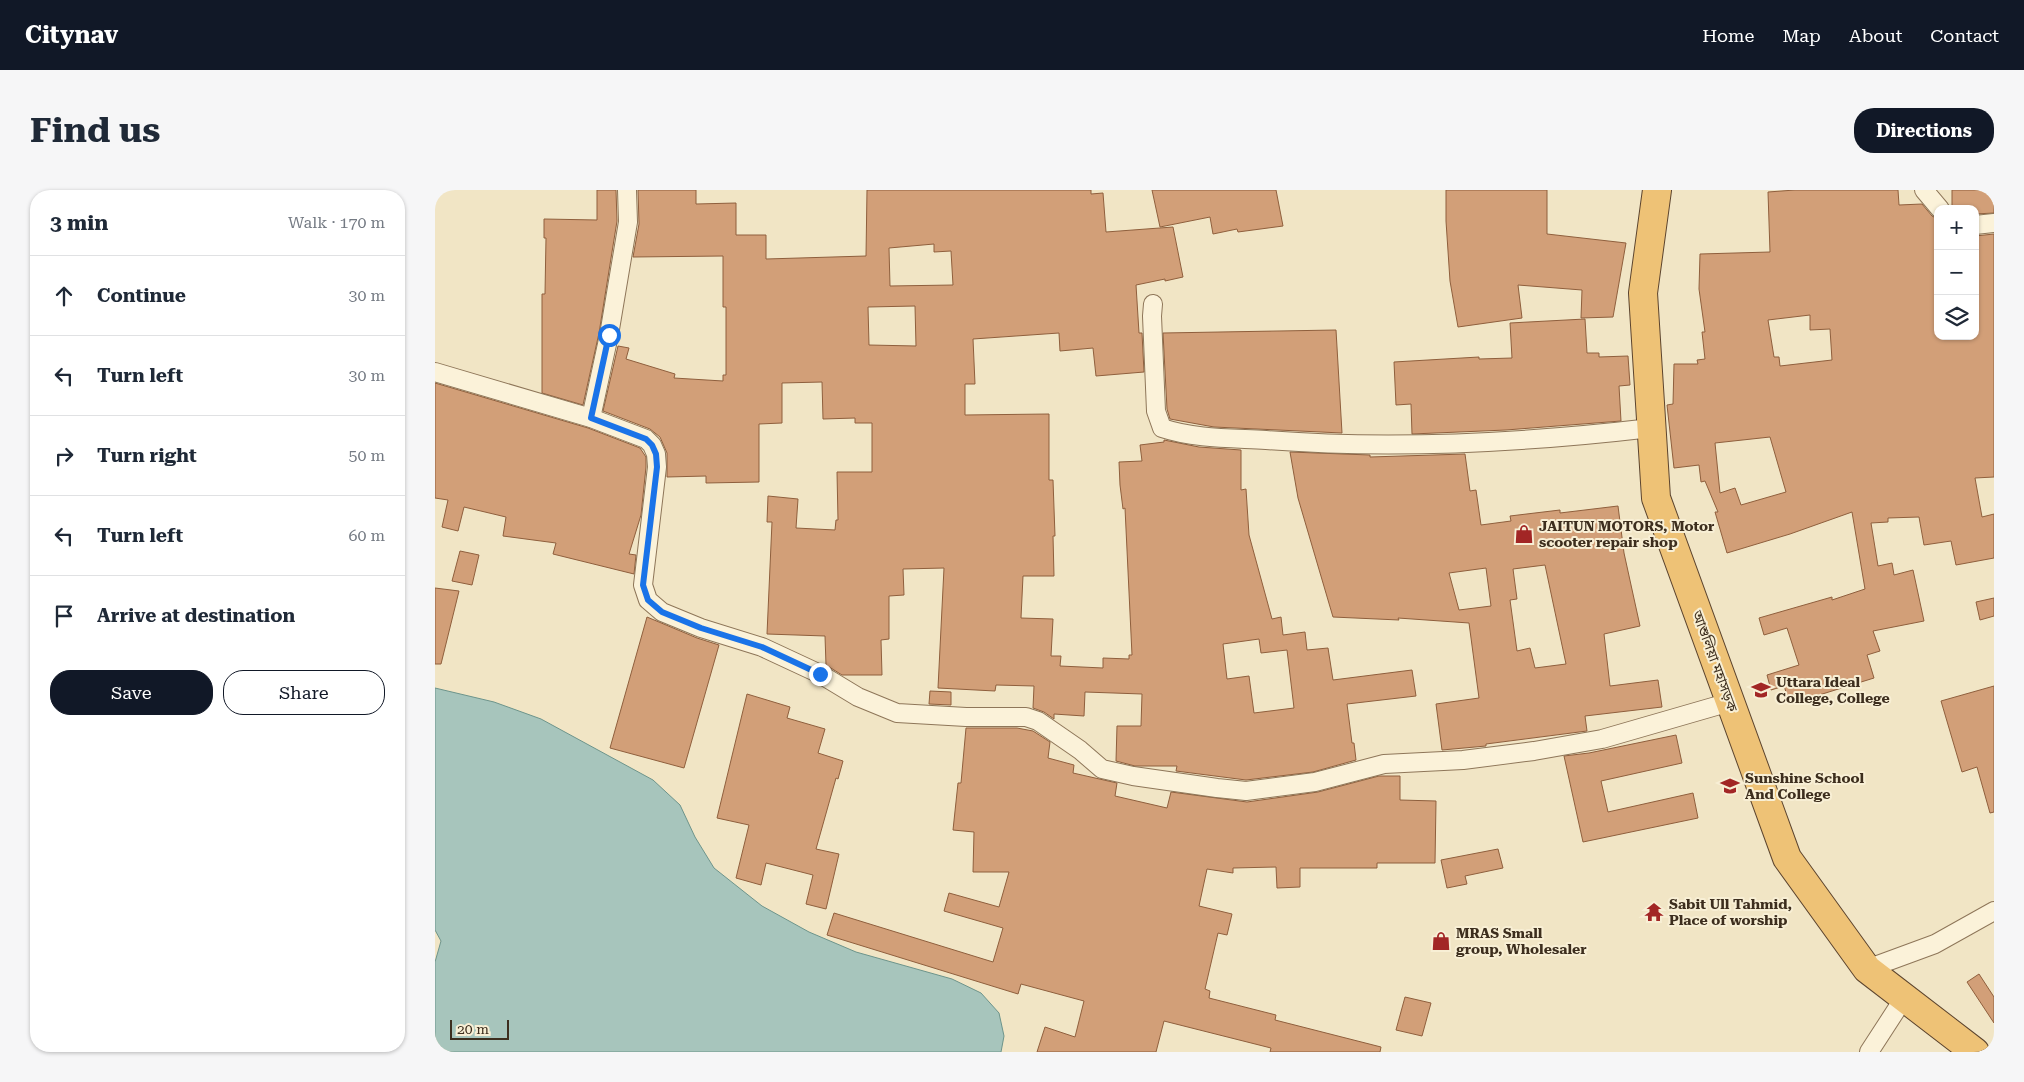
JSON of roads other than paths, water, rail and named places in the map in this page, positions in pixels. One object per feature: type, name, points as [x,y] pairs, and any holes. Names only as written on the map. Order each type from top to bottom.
[{"type":"highway","name":"আশুলিয়া মহাসড়ক","points":[[1657,190],[1643,293],[1656,498],[1787,858],[1867,969],[1975,1052]]},
{"type":"street","points":[[591,418],[609,335],[629,222],[627,190]]},
{"type":"street","points":[[1924,190],[1937,205]]},
{"type":"street","points":[[1979,225],[1994,223]]},
{"type":"street","points":[[1153,304],[1156,411],[1162,428],[1182,434],[1305,444],[1421,446],[1565,438],[1651,428]]},
{"type":"street","points":[[435,372],[591,418],[646,439],[652,445],[656,454],[656,481],[643,585],[648,600],[662,612],[701,628],[762,647],[820,674],[858,697],[897,713],[966,718],[1026,718],[1038,721],[1080,750],[1102,769],[1133,776],[1246,791],[1315,782],[1384,764],[1463,760],[1533,752],[1602,739],[1730,702]]},
{"type":"street","points":[[1867,969],[1935,944],[1994,911]]},
{"type":"street","points":[[1869,1052],[1905,998]]},
{"type":"water","points":[[435,688],[494,702],[541,719],[653,780],[680,805],[695,837],[714,868],[762,906],[809,932],[856,952],[952,979],[981,993],[999,1013],[1004,1036],[1001,1052],[435,1052],[435,962],[441,941],[435,930]]},
{"type":"place","name":"JAITUN MOTORS, Motor scooter repair shop","points":[[1524,534]]},
{"type":"place","name":"Uttara Ideal College, College","points":[[1761,690]]},
{"type":"place","name":"Sunshine School And College","points":[[1730,786]]},
{"type":"place","name":"Sabit Ull Tahmid, Place of worship","points":[[1654,912]]},
{"type":"place","name":"MRAS Small group, Wholesaler","points":[[1441,941]]}]
